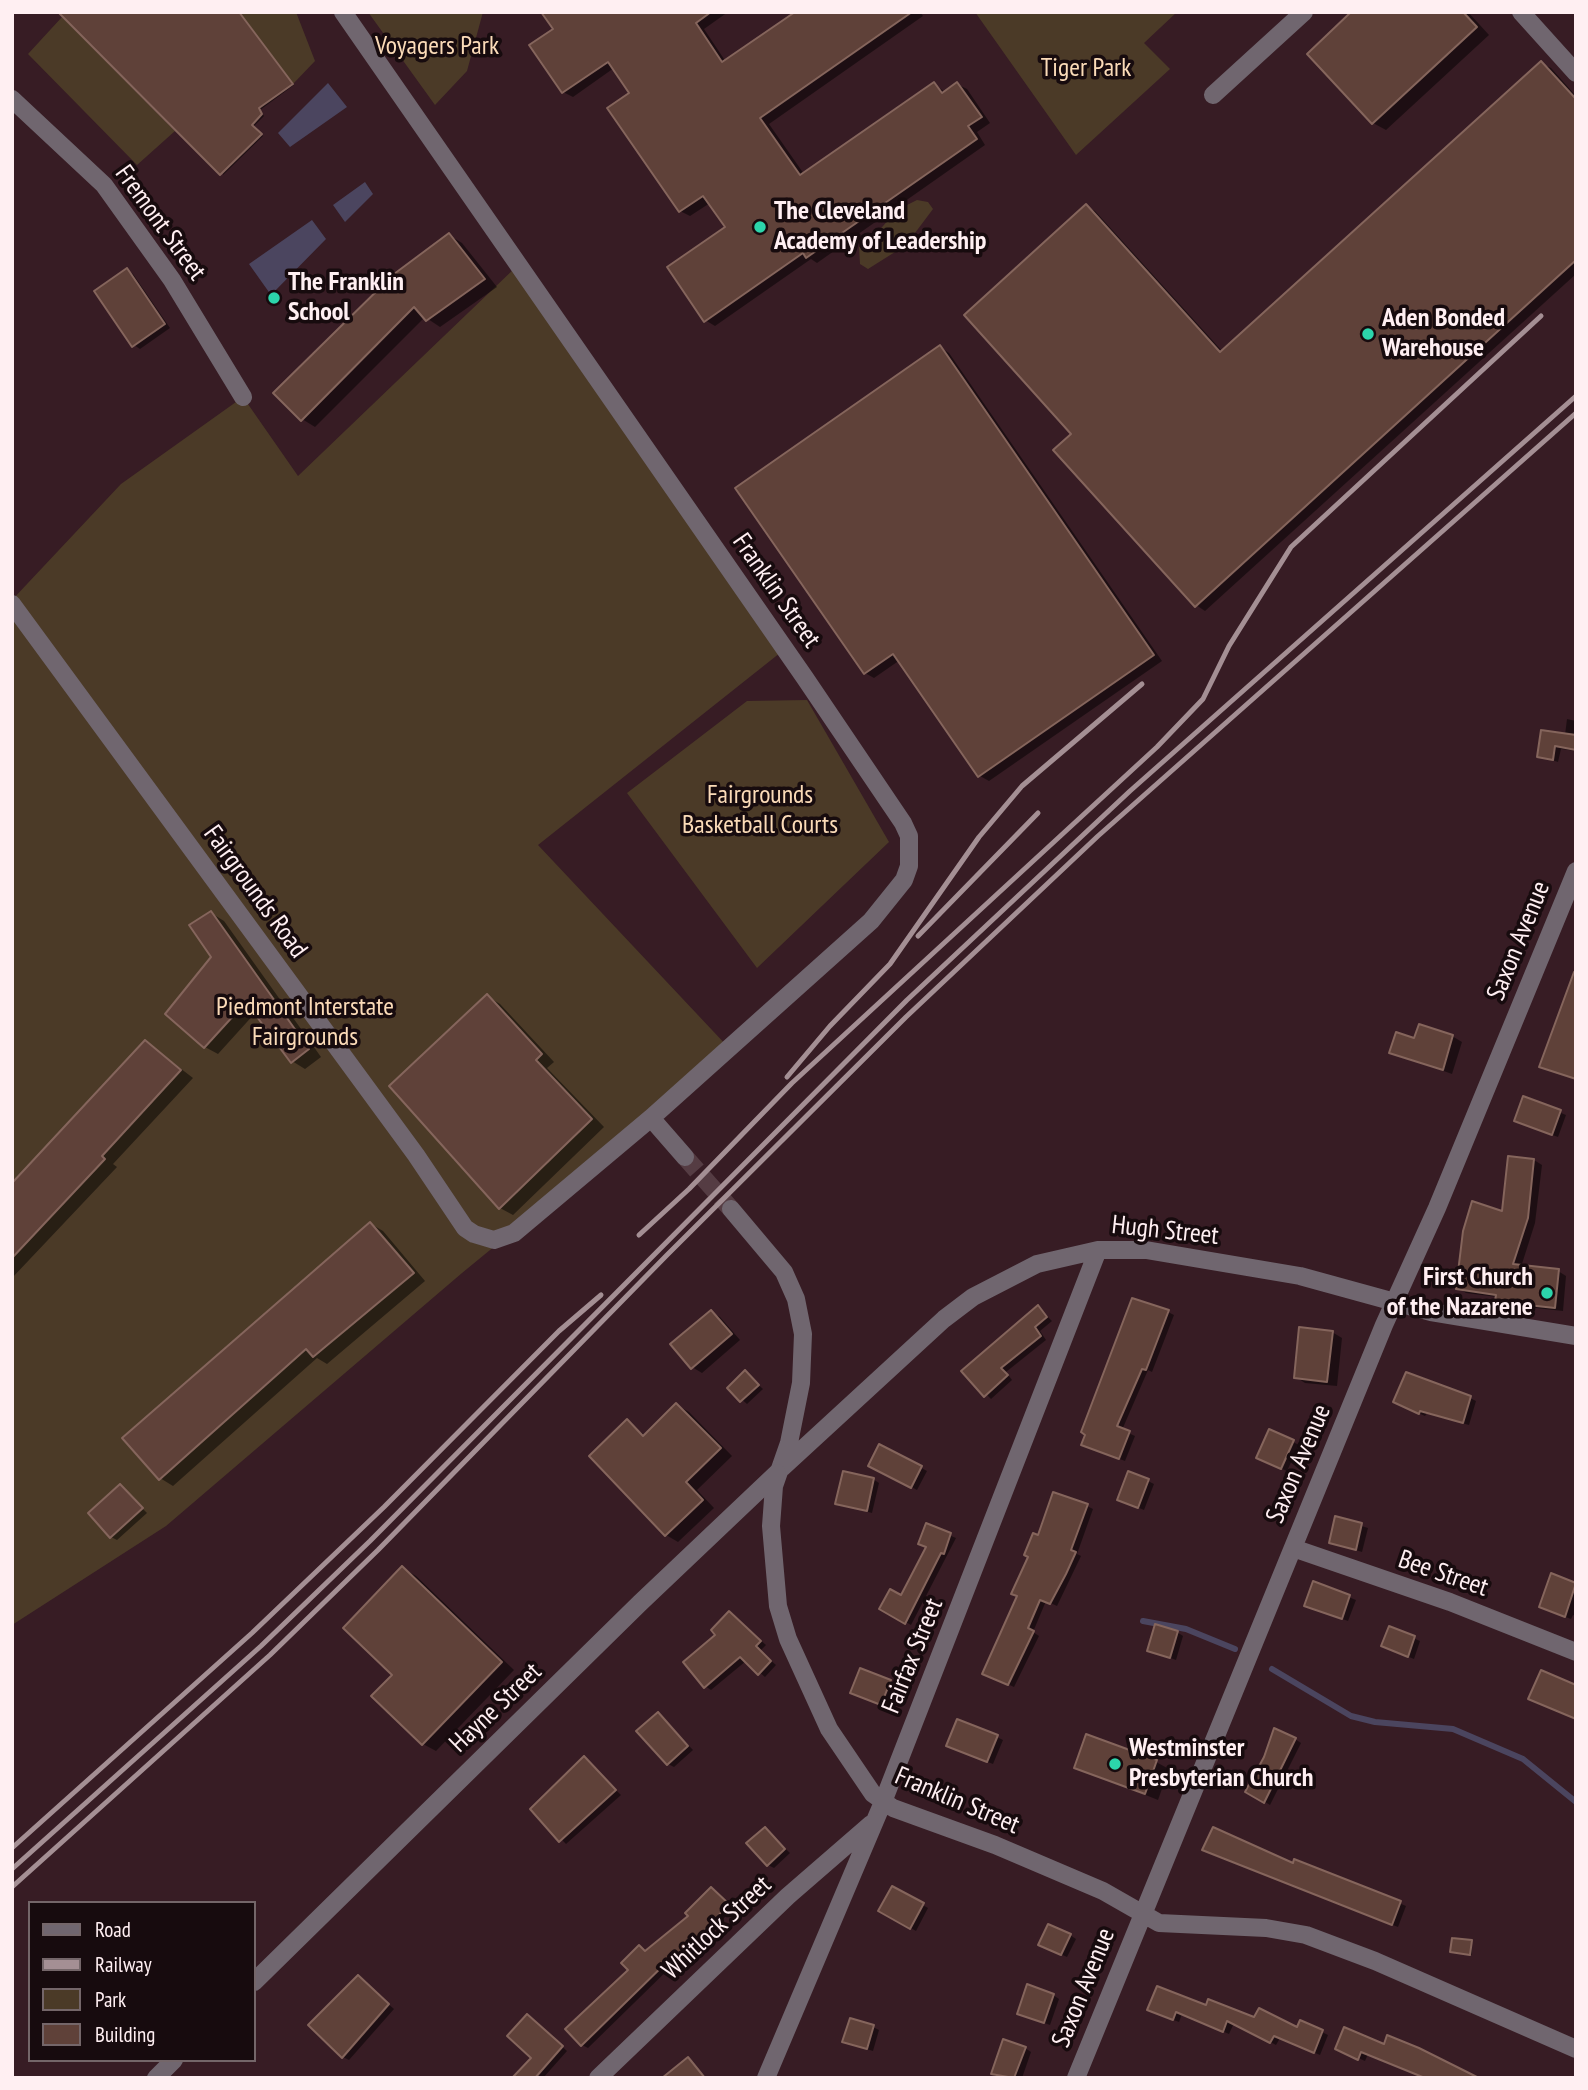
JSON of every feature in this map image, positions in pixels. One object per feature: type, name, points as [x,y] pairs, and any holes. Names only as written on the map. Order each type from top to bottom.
[{"type":"street","name":"Franklin Street","points":[[343,12],[805,678],[903,823],[909,836],[911,851],[904,880],[871,921],[651,1118]]},
{"type":"street","points":[[1213,95],[1304,12]]},
{"type":"street","points":[[1521,12],[1576,73]]},
{"type":"street","name":"Fremont Street","points":[[12,99],[104,185],[172,280],[243,397]]},
{"type":"street","name":"Fairgrounds Road","points":[[12,604],[416,1155],[465,1228],[474,1234],[494,1240],[514,1233],[651,1118]]},
{"type":"street","name":"Saxon Avenue","points":[[1076,2078],[1395,1301],[1437,1208],[1576,872]]},
{"type":"street","points":[[651,1118],[685,1157]]},
{"type":"street","name":"Franklin Street","points":[[731,1209],[784,1272],[796,1299],[802,1325],[802,1383],[789,1443],[777,1473],[771,1526],[772,1566],[788,1639],[829,1729],[865,1785],[883,1802],[995,1845],[1167,1924],[1266,1928],[1306,1935],[1375,1961],[1576,2049]]},
{"type":"street","name":"Hugh Street","points":[[777,1473],[944,1319],[973,1297],[1037,1264],[1098,1250],[1146,1250],[1300,1276],[1431,1312],[1576,1336]]},
{"type":"street","name":"Fairfax Street","points":[[766,2078],[876,1820],[1098,1250]]},
{"type":"street","name":"Hayne Street","points":[[256,1980],[640,1603],[777,1473]]},
{"type":"street","name":"Bee Street","points":[[1293,1548],[1360,1574],[1450,1602],[1576,1651]]},
{"type":"street","name":"Whitlock Street","points":[[598,2078],[788,1896],[876,1820]]},
{"type":"street","points":[[156,2078],[172,2062]]},
{"type":"green space","points":[[239,12],[296,12],[315,61],[293,84]]},
{"type":"green space","name":"Voyagers Park","points":[[368,12],[483,12],[467,71],[435,105]]},
{"type":"green space","name":"Tiger Park","points":[[975,12],[1177,12],[1144,43],[1170,69],[1076,155]]},
{"type":"green space","points":[[62,17],[175,131],[137,165],[28,54]]},
{"type":"green space","points":[[917,200],[928,202],[933,209],[912,237],[895,252],[868,269],[860,264],[859,247],[869,242],[897,210]]},
{"type":"green space","name":"Piedmont Interstate Fairgrounds","points":[[517,266],[785,649],[538,845],[728,1047],[651,1118],[462,1273],[166,1526],[12,1625],[12,600],[121,484],[243,397],[298,476]]},
{"type":"green space","name":"Fairgrounds Basketball Courts","points":[[807,700],[889,842],[757,968],[627,793],[747,701]]},
{"type":"shaded area","points":[[328,83],[347,107],[290,147],[278,133]]},
{"type":"shaded area","points":[[365,182],[373,194],[345,222],[333,205]]},
{"type":"shaded area","points":[[312,220],[326,239],[271,295],[249,264]]},
{"type":"building","points":[[58,12],[239,12],[293,84],[259,108],[262,114],[252,125],[262,134],[220,175]]},
{"type":"building","points":[[541,12],[711,12],[696,23],[722,62],[795,12],[912,12],[760,118],[800,175],[934,82],[942,93],[957,82],[982,117],[968,126],[977,139],[806,258],[803,253],[704,322],[667,267],[725,227],[703,196],[679,212],[607,108],[629,93],[608,62],[562,93],[529,45],[553,29]]},
{"type":"building","points":[[1351,12],[1463,12],[1477,27],[1372,124],[1307,54]]},
{"type":"building","name":"Aden Bonded Warehouse","points":[[1541,61],[1576,99],[1576,260],[1195,607],[1053,450],[1071,434],[964,315],[1086,204],[1220,352]]},
{"type":"building","points":[[449,233],[485,279],[426,321],[414,307],[301,421],[273,393],[394,274]]},
{"type":"building","points":[[127,268],[165,324],[132,347],[94,291]]},
{"type":"building","points":[[940,345],[1154,655],[978,777],[893,654],[864,674],[735,488]]},
{"type":"building","points":[[1541,730],[1576,735],[1576,750],[1555,746],[1553,760],[1537,757]]},
{"type":"building","points":[[211,911],[309,1049],[291,1063],[246,1002],[204,1048],[165,1014],[211,957],[189,925]]},
{"type":"building","points":[[1576,972],[1576,1079],[1539,1067]]},
{"type":"building","points":[[487,994],[542,1054],[536,1060],[592,1119],[499,1209],[389,1086]]},
{"type":"building","points":[[1419,1024],[1453,1035],[1443,1070],[1389,1053],[1396,1032],[1414,1038]]},
{"type":"building","points":[[145,1040],[181,1070],[102,1156],[105,1159],[12,1258],[12,1183]]},
{"type":"building","points":[[1523,1096],[1561,1110],[1552,1135],[1514,1121]]},
{"type":"building","points":[[1508,1156],[1534,1159],[1528,1218],[1513,1264],[1559,1269],[1555,1308],[1509,1303],[1508,1308],[1494,1306],[1496,1295],[1456,1289],[1463,1231],[1472,1201],[1502,1211]]},
{"type":"building","points":[[370,1222],[414,1273],[313,1357],[306,1349],[159,1480],[122,1438]]},
{"type":"building","points":[[1132,1298],[1169,1310],[1146,1370],[1142,1369],[1117,1426],[1130,1431],[1119,1459],[1081,1445],[1085,1435],[1081,1432]]},
{"type":"building","points":[[1038,1305],[1047,1317],[1035,1327],[1041,1336],[1001,1368],[1008,1375],[984,1397],[961,1371]]},
{"type":"building","points":[[711,1310],[732,1334],[691,1369],[670,1344]]},
{"type":"building","points":[[1299,1327],[1333,1331],[1327,1382],[1294,1378]]},
{"type":"building","points":[[745,1370],[759,1385],[740,1402],[727,1388]]},
{"type":"building","points":[[1406,1372],[1471,1396],[1463,1423],[1420,1411],[1419,1414],[1393,1402]]},
{"type":"building","points":[[676,1403],[721,1448],[686,1482],[703,1500],[665,1536],[589,1456],[627,1419],[643,1436]]},
{"type":"building","points":[[1269,1429],[1294,1440],[1281,1469],[1256,1458]]},
{"type":"building","points":[[879,1444],[922,1466],[911,1488],[868,1466]]},
{"type":"building","points":[[843,1471],[874,1478],[867,1511],[835,1504]]},
{"type":"building","points":[[1128,1471],[1149,1479],[1138,1508],[1117,1500]]},
{"type":"building","points":[[120,1484],[143,1508],[110,1538],[88,1513]]},
{"type":"building","points":[[1053,1492],[1088,1504],[1071,1550],[1076,1552],[1050,1604],[1040,1600],[1028,1628],[1034,1631],[1008,1685],[982,1674],[1017,1596],[1011,1594],[1028,1557],[1024,1555],[1033,1533],[1038,1535]]},
{"type":"building","points":[[1335,1516],[1362,1523],[1356,1550],[1329,1543]]},
{"type":"building","points":[[926,1523],[951,1533],[944,1554],[941,1553],[905,1624],[879,1609],[890,1589],[901,1595],[926,1547],[918,1544]]},
{"type":"building","points":[[402,1566],[502,1662],[422,1745],[371,1696],[392,1675],[343,1628]]},
{"type":"building","points":[[1551,1573],[1576,1583],[1565,1617],[1539,1607]]},
{"type":"building","points":[[1313,1581],[1350,1595],[1342,1619],[1304,1606]]},
{"type":"building","points":[[729,1611],[761,1641],[756,1646],[771,1661],[758,1675],[740,1657],[704,1688],[683,1662],[715,1635],[711,1630]]},
{"type":"building","points":[[1155,1624],[1178,1631],[1170,1658],[1147,1651]]},
{"type":"building","points":[[1389,1626],[1415,1636],[1408,1657],[1381,1646]]},
{"type":"building","points":[[860,1668],[891,1680],[881,1705],[850,1693]]},
{"type":"building","points":[[1541,1670],[1576,1685],[1576,1719],[1528,1699]]},
{"type":"building","points":[[658,1712],[688,1746],[667,1765],[636,1731]]},
{"type":"building","points":[[957,1719],[998,1735],[987,1762],[946,1746]]},
{"type":"building","points":[[1274,1728],[1296,1738],[1264,1803],[1245,1792],[1264,1757]]},
{"type":"building","name":"Westminster Presbyterian Church","points":[[1086,1734],[1157,1760],[1145,1794],[1074,1768]]},
{"type":"building","points":[[584,1756],[616,1790],[559,1842],[530,1809]]},
{"type":"building","points":[[765,1827],[785,1849],[767,1866],[746,1843]]},
{"type":"building","points":[[1213,1827],[1293,1863],[1294,1859],[1401,1901],[1392,1925],[1202,1850]]},
{"type":"building","points":[[892,1886],[924,1903],[910,1929],[878,1911]]},
{"type":"building","points":[[711,1887],[729,1904],[695,1941],[673,1956],[581,2046],[565,2029],[628,1970],[621,1963],[639,1945],[645,1951],[688,1916],[685,1913]]},
{"type":"building","points":[[1048,1924],[1071,1934],[1061,1955],[1038,1945]]},
{"type":"building","points":[[1452,1938],[1472,1940],[1470,1955],[1450,1952]]},
{"type":"building","points":[[358,1975],[389,2004],[342,2058],[308,2025]]},
{"type":"building","points":[[1027,1984],[1054,1994],[1044,2023],[1017,2014]]},
{"type":"building","points":[[1157,1986],[1206,2005],[1208,1999],[1254,2017],[1259,2008],[1297,2027],[1300,2020],[1323,2030],[1314,2053],[1274,2036],[1270,2043],[1227,2021],[1223,2032],[1176,2012],[1173,2020],[1147,2010]]},
{"type":"building","points":[[527,2014],[563,2046],[535,2078],[512,2078],[531,2058],[507,2036]]},
{"type":"building","points":[[850,2018],[874,2025],[867,2049],[842,2042]]},
{"type":"building","points":[[1344,2027],[1384,2044],[1387,2035],[1479,2078],[1425,2078],[1361,2052],[1358,2060],[1335,2049]]},
{"type":"building","points":[[1003,2039],[1026,2047],[1014,2078],[991,2074]]},
{"type":"building","points":[[688,2057],[705,2078],[662,2078]]},
{"type":"waterway","points":[[1143,1621],[1186,1629],[1235,1649]]},
{"type":"waterway","points":[[1272,1669],[1351,1716],[1375,1722],[1453,1729],[1523,1759],[1576,1802]]},
{"type":"tunnel","points":[[685,1157],[731,1209]]},
{"type":"railway","points":[[639,1235],[689,1189],[792,1083],[1157,747],[1203,699],[1229,646],[1291,547],[1541,316]]},
{"type":"railway","points":[[12,1869],[261,1646],[370,1541],[907,1000],[1130,791],[1576,396]]},
{"type":"railway","points":[[12,1887],[270,1655],[378,1550],[667,1255],[906,1017],[1098,836],[1576,413]]},
{"type":"railway","points":[[787,1077],[830,1026],[890,964],[979,837],[1022,786],[1142,684]]},
{"type":"railway","points":[[918,936],[1038,813]]},
{"type":"railway","points":[[12,1848],[252,1633],[384,1507],[559,1331],[601,1295]]},
{"type":"place","name":"The Cleveland Academy of Leadership","points":[[760,227]]},
{"type":"place","name":"The Franklin School","points":[[274,298]]},
{"type":"place","name":"Aden Bonded Warehouse","points":[[1368,334]]},
{"type":"place","name":"First Church of the Nazarene","points":[[1547,1293]]},
{"type":"place","name":"Westminster Presbyterian Church","points":[[1115,1764]]}]
